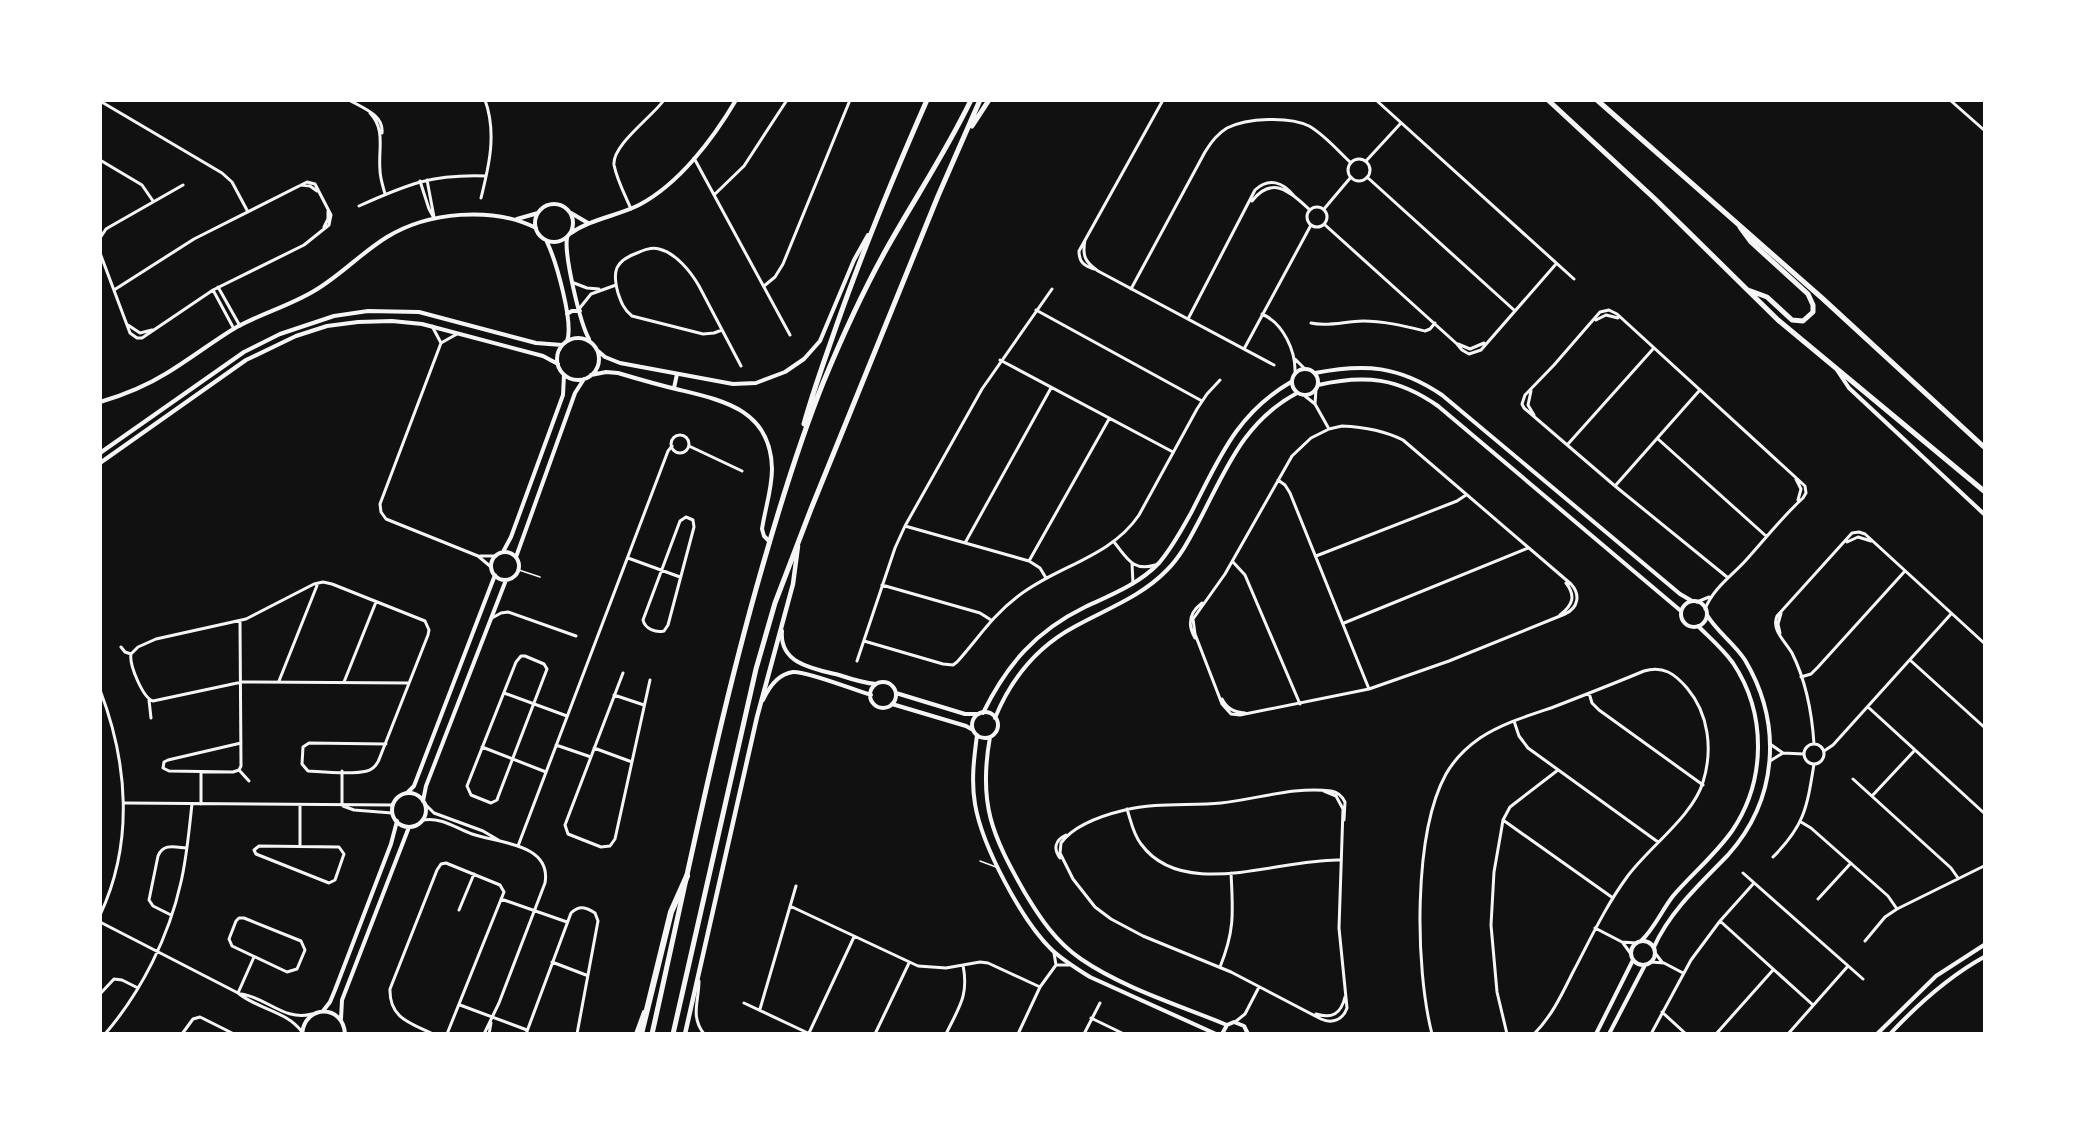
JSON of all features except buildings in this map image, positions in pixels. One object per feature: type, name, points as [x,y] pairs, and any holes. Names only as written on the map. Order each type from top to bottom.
[{"type":"highway","points":[[638,1034],[671,912],[687,876]]},
{"type":"main road","points":[[652,1034],[736,658],[800,444],[816,382],[872,230],[927,100]]},
{"type":"main road","points":[[800,444],[831,364],[866,288],[898,228],[937,165],[970,100]]},
{"type":"main road","points":[[673,1034],[760,653],[775,603],[938,196],[980,100]]},
{"type":"main road","points":[[967,132],[989,100]]},
{"type":"main road","points":[[1548,100],[1655,199],[1778,320],[1984,490]]},
{"type":"main road","points":[[1597,100],[1738,224],[1984,447]]},
{"type":"main road","points":[[1738,224],[1751,242],[1808,294],[1814,309],[1806,319],[1792,320],[1767,297],[1755,291],[1746,290]]},
{"type":"main road","points":[[685,1034],[757,717],[795,573],[799,540]]},
{"type":"street","points":[[349,100],[382,123],[380,170],[386,194]]},
{"type":"street","points":[[481,198],[492,128],[485,100]]},
{"type":"street","points":[[631,209],[617,174],[614,158],[622,144],[664,100]]},
{"type":"street","points":[[538,213],[536,228],[540,236],[554,243],[589,223],[631,209],[653,197],[694,158],[714,135],[736,100]]},
{"type":"street","points":[[714,195],[744,166],[787,100]]},
{"type":"street","points":[[764,286],[775,277],[783,264],[850,100]]},
{"type":"street","points":[[1163,100],[1079,251],[1080,261],[1274,365]]},
{"type":"street","points":[[1376,100],[1574,279]]},
{"type":"street","points":[[1950,100],[1984,130]]},
{"type":"street","points":[[100,101],[222,173],[232,182],[248,212]]},
{"type":"street","points":[[1131,289],[1205,152],[1218,134],[1227,128],[1237,124],[1261,121],[1283,120],[1302,123],[1318,132],[1351,163]]},
{"type":"street","points":[[1366,161],[1401,123]]},
{"type":"street","points":[[694,158],[790,335]]},
{"type":"street","points":[[1356,159],[1366,161],[1370,167],[1367,177],[1361,180],[1351,177],[1348,168],[1351,163],[1356,159]]},
{"type":"street","points":[[100,160],[142,185],[153,201]]},
{"type":"street","points":[[359,206],[426,179],[449,175],[486,176]]},
{"type":"street","points":[[1324,209],[1351,177]]},
{"type":"street","points":[[1367,177],[1514,310]]},
{"type":"street","points":[[426,179],[434,219]]},
{"type":"street","points":[[420,181],[434,219]]},
{"type":"street","points":[[100,238],[106,229],[183,185]]},
{"type":"street","points":[[100,253],[114,291],[127,324],[140,333],[153,330],[218,287],[304,245],[331,222],[331,215],[319,192],[309,186],[300,186],[194,239],[114,291]]},
{"type":"street","points":[[1188,319],[1250,204],[1260,191],[1271,187],[1283,189],[1310,210]]},
{"type":"street","points":[[517,219],[538,213],[548,205],[554,204],[566,208],[589,223]]},
{"type":"street","points":[[1311,225],[1307,216],[1310,210],[1318,207],[1324,209]]},
{"type":"street","points":[[1311,225],[1318,227],[1324,224],[1327,218],[1324,209]]},
{"type":"street","points":[[570,212],[573,221],[566,249],[585,331],[598,351],[605,357],[620,363],[725,383],[748,384],[778,376],[798,364],[815,347],[824,334],[854,260],[872,230]]},
{"type":"street","points":[[100,402],[145,386],[166,375],[234,329],[312,292],[388,236],[434,219],[474,215],[517,219],[536,228]]},
{"type":"street","points":[[1324,224],[1466,352],[1474,354],[1481,350],[1556,264]]},
{"type":"street","points":[[1244,349],[1311,225]]},
{"type":"street","points":[[547,241],[567,314],[570,331],[567,341]]},
{"type":"street","points":[[722,330],[703,334],[635,318],[623,306],[616,285],[616,268],[624,259],[647,249],[663,250],[683,265],[692,275],[722,330],[741,366]]},
{"type":"street","points":[[574,283],[586,288],[616,285]]},
{"type":"street","points":[[218,287],[240,326]]},
{"type":"street","points":[[580,310],[588,296],[603,288]]},
{"type":"street","points":[[857,661],[882,585],[905,526],[982,389],[1000,360],[1052,289]]},
{"type":"street","points":[[213,290],[234,329]]},
{"type":"street","points":[[567,314],[580,310]]},
{"type":"street","points":[[1036,310],[1202,401]]},
{"type":"street","points":[[1705,609],[1711,596],[1727,577],[1744,562],[1798,503],[1801,489],[1793,475],[1621,319],[1613,312],[1605,310],[1597,315],[1533,388],[1528,396],[1528,405],[1535,417],[1727,577]]},
{"type":"street","points":[[100,453],[244,352],[280,334],[334,316],[368,311],[419,312],[536,343],[562,345]]},
{"type":"street","points":[[1262,314],[1277,324],[1294,357],[1305,369],[1315,373],[1339,368],[1376,368],[1402,374],[1427,385],[1442,395],[1680,594],[1697,602],[1705,609],[1707,615],[1736,648],[1754,675],[1761,694],[1770,744],[1770,761],[1763,797],[1735,847],[1681,905],[1654,947],[1655,953],[1664,963],[1683,973]]},
{"type":"street","points":[[1311,323],[1325,325],[1375,321],[1425,330],[1430,329],[1435,323]]},
{"type":"street","points":[[100,463],[246,360],[290,338],[327,326],[358,322],[407,322],[432,326],[543,356],[558,364]]},
{"type":"street","points":[[432,326],[441,343]]},
{"type":"street","points":[[457,334],[441,343],[380,504],[381,512],[386,519],[478,556],[492,567],[495,575],[414,786],[400,796],[393,805],[392,813],[397,821],[409,827],[423,820],[426,809],[424,802],[426,786],[506,580]]},
{"type":"street","points":[[478,556],[496,556],[503,552],[511,537],[563,395],[564,375],[557,357],[562,345],[579,338],[591,342]]},
{"type":"street","points":[[1568,444],[1653,349]]},
{"type":"street","points":[[591,375],[599,362],[598,351]]},
{"type":"street","points":[[973,730],[973,719],[981,713],[1011,664],[1044,632],[1070,615],[1133,584],[1157,565],[1178,536],[1235,432],[1254,408],[1291,382],[1295,373],[1294,357]]},
{"type":"street","points":[[1000,360],[1173,452]]},
{"type":"street","points":[[1295,373],[1305,369]]},
{"type":"street","points":[[1836,369],[1845,385],[1984,514]]},
{"type":"street","points":[[564,375],[574,380],[612,372],[731,404],[754,420],[767,445],[772,469],[762,529],[764,536],[770,542]]},
{"type":"street","points":[[1315,373],[1317,387],[1315,404]]},
{"type":"street","points":[[674,388],[677,374]]},
{"type":"street","points":[[495,575],[506,580],[514,577],[519,570],[516,557],[575,393],[584,379]]},
{"type":"street","points":[[1305,396],[1317,387],[1340,380],[1374,379],[1391,382],[1423,396],[1681,611]]},
{"type":"street","points":[[864,641],[953,665],[991,620],[1017,597],[1046,578],[1114,543],[1128,530],[1202,401],[1220,381]]},
{"type":"street","points":[[1291,382],[1297,393],[1315,404],[1329,429]]},
{"type":"street","points":[[965,543],[1051,387]]},
{"type":"street","points":[[1615,486],[1699,391]]},
{"type":"street","points":[[1227,1025],[1093,967],[1078,958],[1053,934],[1042,921],[1017,879],[994,832],[985,783],[985,766],[990,737],[996,730],[995,718],[1005,695],[1017,676],[1046,646],[1071,628],[1133,597],[1157,580],[1187,543],[1236,451],[1249,432],[1273,408],[1297,393]]},
{"type":"street","points":[[1029,561],[1109,419]]},
{"type":"street","points":[[1342,426],[1373,428],[1389,433],[1409,445],[1575,588],[1578,598],[1574,608],[1449,661],[1369,689],[1240,715],[1227,712],[1190,629],[1190,619],[1194,610],[1208,598],[1233,562],[1278,480],[1292,456],[1301,446],[1329,429],[1342,426]]},
{"type":"street","points":[[518,846],[672,446],[673,438],[679,435],[688,439],[689,446]]},
{"type":"street","points":[[1658,439],[1767,537]]},
{"type":"street","points":[[672,446],[676,452]]},
{"type":"street","points":[[666,458],[676,452],[682,453],[689,446]]},
{"type":"street","points":[[689,446],[742,471]]},
{"type":"street","points":[[1278,480],[1290,493],[1369,689]]},
{"type":"street","points":[[1316,556],[1466,495]]},
{"type":"street","points":[[688,517],[693,520],[694,525],[666,628],[661,632],[650,629],[643,620],[661,570],[680,521],[688,517]]},
{"type":"street","points":[[905,526],[1029,561],[1040,568],[1046,578]]},
{"type":"street","points":[[1814,744],[1810,709],[1802,677],[1775,624],[1782,612],[1845,543],[1858,537],[1871,541],[1984,643]]},
{"type":"street","points":[[1114,543],[1132,563],[1143,568],[1157,565]]},
{"type":"street","points":[[1343,623],[1528,548]]},
{"type":"street","points":[[503,552],[516,557]]},
{"type":"street","points":[[492,567],[496,556]]},
{"type":"street","points":[[628,558],[680,578]]},
{"type":"street","points":[[1233,562],[1245,575],[1300,704]]},
{"type":"street","points":[[1132,563],[1133,584]]},
{"type":"street","points":[[1802,677],[1815,671],[1905,571]]},
{"type":"street","points":[[279,682],[318,583]]},
{"type":"street","points":[[151,718],[149,700],[132,663],[131,654],[134,650],[150,641],[240,621],[318,583],[332,584],[420,619],[428,625],[428,635],[386,744],[378,763],[367,771],[305,769],[302,760],[305,744],[386,744]]},
{"type":"street","points":[[882,585],[983,614],[991,620]]},
{"type":"street","points":[[1697,602],[1711,596]]},
{"type":"street","points":[[1692,601],[1685,604],[1681,611],[1685,624],[1698,626],[1704,622],[1707,615]]},
{"type":"street","points":[[344,682],[376,602]]},
{"type":"street","points":[[491,619],[495,615],[508,612],[576,636]]},
{"type":"street","points":[[1824,751],[1831,747],[1951,614]]},
{"type":"street","points":[[783,615],[781,642],[788,655],[796,662],[876,684],[888,683],[896,693],[916,700],[970,715],[990,714],[995,718]]},
{"type":"street","points":[[240,621],[242,682],[239,770],[249,781]]},
{"type":"street","points":[[1631,954],[1633,946],[1639,942],[1673,897],[1733,830],[1747,804],[1756,779],[1757,732],[1743,680],[1724,650],[1698,626]]},
{"type":"street","points":[[121,647],[125,652],[131,654]]},
{"type":"street","points":[[521,656],[544,664],[547,669],[534,704],[496,800],[490,803],[475,797],[468,791],[467,786],[504,693],[521,656]]},
{"type":"street","points":[[1910,660],[1984,727]]},
{"type":"street","points":[[1432,1034],[1424,985],[1420,917],[1425,850],[1434,801],[1446,773],[1467,748],[1486,734],[1650,669],[1662,668],[1674,675],[1689,690],[1707,728],[1708,763],[1703,785],[1687,811],[1634,869],[1613,898],[1595,928],[1554,1009],[1534,1034]]},
{"type":"street","points":[[757,717],[770,687],[778,678],[794,672],[871,695]]},
{"type":"street","points":[[623,673],[565,825],[565,830],[572,836],[605,848],[610,846],[615,839],[650,680]]},
{"type":"street","points":[[149,700],[158,701],[242,682],[409,683]]},
{"type":"street","points":[[876,684],[871,695],[877,706],[884,708],[892,704],[896,693]]},
{"type":"street","points":[[100,690],[111,717],[118,746],[125,802],[117,867],[100,915]]},
{"type":"street","points":[[504,693],[567,716]]},
{"type":"street","points":[[1589,693],[1599,710],[1703,785]]},
{"type":"street","points":[[614,695],[644,705]]},
{"type":"street","points":[[913,711],[916,700]]},
{"type":"street","points":[[892,704],[966,726],[981,737],[990,737]]},
{"type":"street","points":[[939,718],[942,707]]},
{"type":"street","points":[[1868,707],[1984,813]]},
{"type":"street","points":[[1514,721],[1523,742],[1658,842]]},
{"type":"street","points":[[977,735],[973,764],[975,802],[982,833],[998,869],[1023,911],[1053,951],[1071,966],[1123,994],[1216,1034]]},
{"type":"street","points":[[239,770],[233,772],[169,771],[165,770],[163,764],[168,760],[241,743]]},
{"type":"street","points":[[1770,744],[1783,753],[1804,754]]},
{"type":"street","points":[[1773,857],[1788,843],[1801,822],[1814,764],[1823,758],[1824,751],[1820,746],[1814,744],[1806,748],[1804,754],[1806,760],[1814,764]]},
{"type":"street","points":[[556,745],[591,757]]},
{"type":"street","points":[[482,747],[546,772]]},
{"type":"street","points":[[594,748],[632,762]]},
{"type":"street","points":[[1872,796],[1915,750]]},
{"type":"street","points":[[1770,761],[1783,753]]},
{"type":"street","points":[[1508,1034],[1497,992],[1491,925],[1494,872],[1503,820],[1516,800],[1541,785],[1558,770]]},
{"type":"street","points":[[342,771],[342,806]]},
{"type":"street","points":[[201,772],[201,804]]},
{"type":"street","points":[[1853,779],[1954,870],[1958,878]]},
{"type":"street","points":[[1295,792],[1334,792],[1342,797],[1346,807],[1340,860],[1339,928],[1346,993],[1341,1010],[1336,1015],[1324,1016],[1311,1012],[1220,967],[1143,936],[1110,919],[1095,907],[1056,853],[1056,844],[1061,837],[1097,819],[1127,809],[1220,803],[1295,792]]},
{"type":"street","points":[[407,793],[418,796],[434,813],[481,830],[502,842]]},
{"type":"street","points":[[125,802],[393,805]]},
{"type":"street","points":[[105,1034],[123,1012],[158,951],[181,882],[192,804]]},
{"type":"street","points":[[359,804],[359,810]]},
{"type":"street","points":[[300,805],[300,846]]},
{"type":"street","points":[[342,806],[350,810],[392,813]]},
{"type":"street","points":[[1127,809],[1140,843],[1147,852],[1166,865],[1197,874],[1231,873],[1293,863],[1340,860]]},
{"type":"street","points":[[423,820],[435,819],[479,836],[518,846],[536,856],[542,862],[544,869],[545,883],[484,1034]]},
{"type":"street","points":[[1503,820],[1613,898]]},
{"type":"street","points":[[323,1011],[335,990],[391,844],[397,821]]},
{"type":"street","points":[[1801,822],[1812,828],[1890,898],[1897,909]]},
{"type":"street","points":[[345,1034],[341,1019],[342,1000],[409,827]]},
{"type":"street","points":[[479,836],[481,830]]},
{"type":"street","points":[[257,846],[300,846],[339,847],[343,858],[334,880],[326,882],[254,852],[257,846]]},
{"type":"street","points":[[171,915],[153,906],[149,900],[161,850],[168,847],[186,848]]},
{"type":"street","points":[[433,1034],[399,1016],[391,1003],[390,988],[438,867],[446,863],[500,885],[504,892],[447,1034]]},
{"type":"street","points":[[1818,899],[1851,863]]},
{"type":"street","points":[[1865,940],[1885,917],[1897,909],[1984,866]]},
{"type":"street","points":[[1220,967],[1232,927],[1231,873]]},
{"type":"street","points":[[1743,873],[1863,979]]},
{"type":"street","points":[[459,910],[474,874]]},
{"type":"street","points":[[1651,1034],[1683,973],[1720,921],[1754,883]]},
{"type":"street","points":[[760,1010],[796,886]]},
{"type":"street","points":[[501,899],[567,922]]},
{"type":"street","points":[[790,906],[909,963],[937,968],[988,963],[1040,987]]},
{"type":"street","points":[[460,1005],[493,1016],[527,1032],[571,913],[578,908],[591,911],[597,917],[577,1034]]},
{"type":"street","points":[[239,918],[301,941],[305,950],[300,964],[292,972],[282,970],[254,957],[230,943],[229,939],[234,925],[239,918]]},
{"type":"street","points":[[1720,921],[1813,1005]]},
{"type":"street","points":[[100,922],[239,993],[295,1016],[323,1011],[341,1019]]},
{"type":"street","points":[[1595,928],[1622,942],[1633,960],[1639,965],[1651,962],[1664,963]]},
{"type":"street","points":[[744,1003],[809,1033],[855,937]]},
{"type":"street","points":[[1622,942],[1648,942],[1654,947]]},
{"type":"street","points":[[1877,1034],[1930,981],[1984,945]]},
{"type":"street","points":[[1018,1034],[1040,987],[1056,965],[1053,951]]},
{"type":"street","points":[[1651,962],[1655,953]]},
{"type":"street","points":[[239,993],[254,957]]},
{"type":"street","points":[[1890,1034],[1941,985],[1984,957]]},
{"type":"street","points":[[1596,1034],[1633,960]]},
{"type":"street","points":[[552,962],[586,975]]},
{"type":"street","points":[[875,1034],[909,963]]},
{"type":"street","points":[[946,1034],[965,993],[966,981],[963,965]]},
{"type":"street","points":[[1056,965],[1071,966]]},
{"type":"street","points":[[1609,1034],[1645,965]]},
{"type":"street","points":[[1788,1034],[1848,966]]},
{"type":"street","points":[[1716,1034],[1773,970]]},
{"type":"street","points":[[697,978],[699,985],[696,1019],[704,1034]]},
{"type":"street","points":[[100,994],[114,979],[122,980],[138,988]]},
{"type":"street","points":[[1222,1034],[1227,1025],[1245,1014],[1259,987]]},
{"type":"street","points":[[239,993],[243,998],[292,1021],[302,1033]]},
{"type":"street","points":[[263,1008],[266,1003]]},
{"type":"street","points":[[1084,1034],[1100,1003]]},
{"type":"street","points":[[1662,1012],[1686,1034]]},
{"type":"street","points":[[302,1033],[305,1021],[313,1014]]},
{"type":"street","points":[[1245,1014],[1247,1031]]},
{"type":"street","points":[[489,1034],[493,1016]]},
{"type":"street","points":[[182,1034],[193,1019],[200,1017],[234,1034]]},
{"type":"street","points":[[1091,1018],[1124,1034]]},
{"type":"street","points":[[1234,1022],[1241,1024],[1247,1031]]},
{"type":"lane","points":[[519,570],[540,577]]},
{"type":"lane","points":[[980,861],[998,869]]}]
